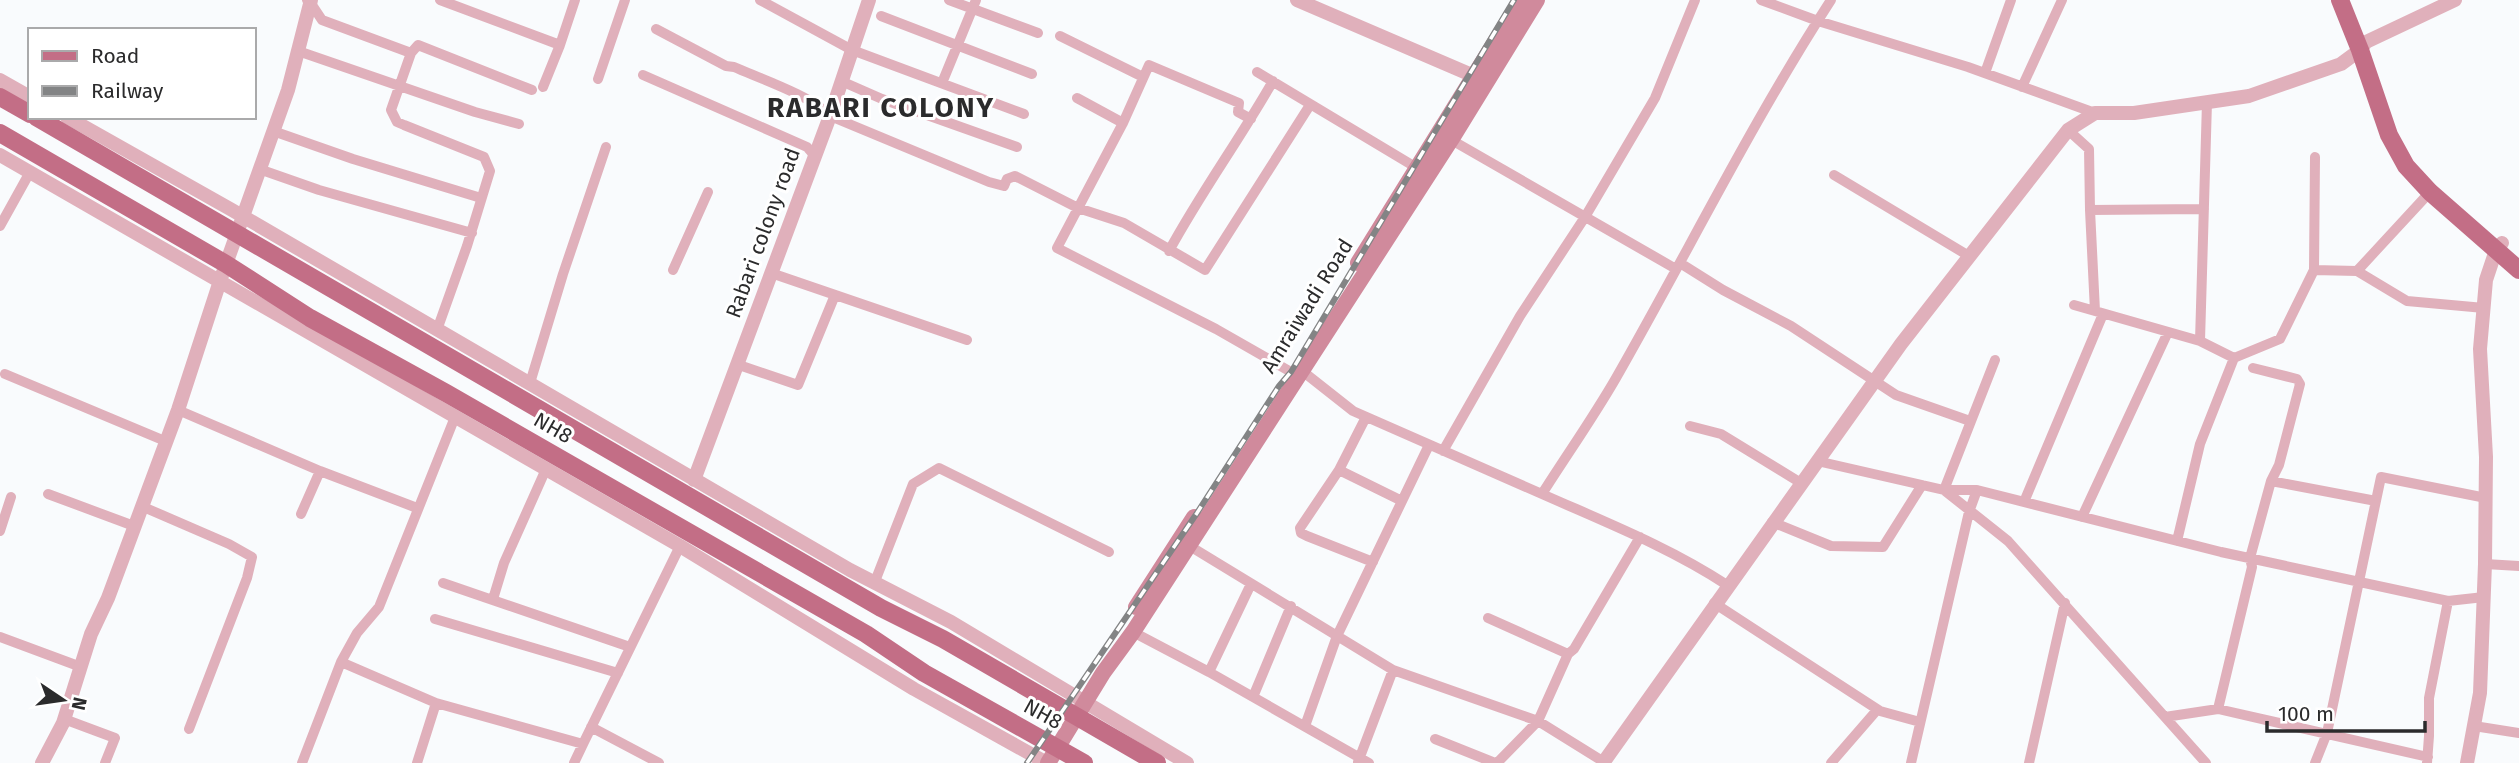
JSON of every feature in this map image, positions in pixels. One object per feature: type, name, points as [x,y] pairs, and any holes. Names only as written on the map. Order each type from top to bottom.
[{"type":"main road","points":[[1047,757],[1077,707],[1188,545],[1445,136],[1537,0]]},
{"type":"main road","points":[[2340,0],[2363,46],[2396,132],[2413,161],[2435,186],[2499,246],[2519,270]]},
{"type":"main road","points":[[2349,0],[2389,135],[2406,166],[2430,192],[2499,246],[2519,257]]},
{"type":"main road","name":"Amraiwadi Road","points":[[1128,631],[1167,556],[1296,371],[1417,168],[1445,136],[1514,2]]},
{"type":"main road","points":[[0,97],[28,113]]},
{"type":"main road","name":"NH8","points":[[40,119],[241,225],[881,608],[943,639],[1054,702],[1077,707],[1157,763]]},
{"type":"main road","name":"NH8","points":[[0,133],[223,273],[446,393],[866,634],[1047,757],[1084,763]]},
{"type":"street","points":[[440,0],[560,45]]},
{"type":"street","points":[[438,330],[472,233],[490,171],[484,157],[397,122],[391,110],[411,53],[418,45],[537,89],[560,45],[575,0]]},
{"type":"street","points":[[598,79],[625,0]]},
{"type":"street","points":[[760,0],[852,50],[1024,114]]},
{"type":"street","name":"Rabari colony road","points":[[694,480],[830,116],[869,0]]},
{"type":"street","points":[[949,0],[974,4],[1038,33]]},
{"type":"street","points":[[1297,0],[1474,76]]},
{"type":"street","points":[[1443,451],[1520,316],[1585,217],[1655,98],[1695,0]]},
{"type":"street","points":[[1761,0],[1818,21],[1985,73],[2095,113],[2134,113],[2249,96],[2341,64],[2363,46],[2439,4],[2455,0]]},
{"type":"street","points":[[1542,494],[1615,380],[1831,0]]},
{"type":"street","points":[[1985,73],[2011,0]]},
{"type":"street","points":[[2022,87],[2060,4],[2048,0]]},
{"type":"street","points":[[309,1],[323,20],[411,53]]},
{"type":"street","points":[[41,763],[64,719],[91,634],[108,598],[178,410],[288,90],[309,1]]},
{"type":"street","points":[[942,83],[974,4]]},
{"type":"street","points":[[881,16],[1032,74]]},
{"type":"street","points":[[656,29],[726,66],[734,67],[810,102],[824,109],[830,116],[989,182],[1004,186],[1007,178],[1015,176],[1078,208],[1124,223],[1205,270],[1310,106]]},
{"type":"street","points":[[1060,36],[1143,77]]},
{"type":"street","points":[[298,51],[475,112],[519,124]]},
{"type":"street","points":[[1251,119],[1238,112],[1239,103],[1149,65],[1123,123],[1058,248],[1296,371],[1353,411],[1640,537],[1701,568],[1727,585]]},
{"type":"street","points":[[1257,72],[1417,168]]},
{"type":"street","points":[[643,75],[807,148],[814,155]]},
{"type":"street","points":[[0,80],[28,96]]},
{"type":"street","points":[[841,80],[882,99],[1017,147]]},
{"type":"street","points":[[1169,251],[1193,207],[1273,81]]},
{"type":"street","points":[[1077,98],[1123,123]]},
{"type":"street","points":[[2200,341],[2207,102]]},
{"type":"street","points":[[1188,545],[1393,670],[1538,721],[1603,762],[1874,381],[2068,130],[2095,113]]},
{"type":"street","points":[[70,119],[241,225],[438,330],[874,584],[951,622],[1077,707],[1187,763]]},
{"type":"street","points":[[2024,502],[2099,312],[2090,210],[2089,149],[2068,130]]},
{"type":"street","points":[[273,131],[353,159],[481,198]]},
{"type":"street","points":[[1445,136],[1585,217],[1791,326],[1896,395],[1970,421]]},
{"type":"street","points":[[530,383],[606,147]]},
{"type":"street","points":[[0,155],[223,273],[454,417],[680,546],[914,689],[1047,757]]},
{"type":"street","points":[[2178,541],[2200,444],[2234,358],[2280,339],[2314,270],[2315,157]]},
{"type":"street","points":[[259,169],[319,190],[472,233]]},
{"type":"street","points":[[0,226],[30,172]]},
{"type":"street","points":[[1834,175],[1969,256]]},
{"type":"street","points":[[673,271],[708,192]]},
{"type":"street","points":[[2357,271],[2430,192]]},
{"type":"street","points":[[2090,210],[2204,209]]},
{"type":"street","points":[[2467,763],[2480,693],[2486,564],[2486,457],[2480,349],[2486,280],[2499,246]]},
{"type":"street","points":[[2314,270],[2357,271],[2407,301],[2484,308]]},
{"type":"street","points":[[771,273],[967,340]]},
{"type":"street","points":[[736,364],[798,385],[835,295]]},
{"type":"street","points":[[2074,305],[2200,341],[2234,358]]},
{"type":"street","points":[[2082,517],[2168,332]]},
{"type":"street","points":[[1944,490],[1995,360]]},
{"type":"street","points":[[2218,709],[2252,567],[2250,558],[2271,481],[2279,465],[2300,381],[2253,368]]},
{"type":"street","points":[[5,374],[165,441]]},
{"type":"street","points":[[178,410],[320,471],[417,508]]},
{"type":"street","points":[[302,763],[341,662],[357,633],[379,607],[454,417]]},
{"type":"street","points":[[1366,417],[1339,470],[1300,528],[1301,533],[1373,562]]},
{"type":"street","points":[[1690,426],[1721,434],[1801,483]]},
{"type":"street","points":[[1305,726],[1337,636],[1429,445]]},
{"type":"street","points":[[1816,461],[1944,490],[1977,490],[2250,558],[2448,601],[2484,597]]},
{"type":"street","points":[[874,584],[913,484],[939,468],[1109,552]]},
{"type":"street","points":[[492,599],[504,563],[546,469]]},
{"type":"street","points":[[1339,470],[1402,501]]},
{"type":"street","points":[[301,514],[320,471]]},
{"type":"street","points":[[2315,763],[2327,733],[2381,477],[2486,498]]},
{"type":"street","points":[[2271,481],[2376,502]]},
{"type":"street","points":[[1772,522],[1830,546],[1883,547],[1922,485]]},
{"type":"street","points":[[1944,490],[2008,541],[2206,763]]},
{"type":"street","points":[[1911,763],[1969,512],[1977,490]]},
{"type":"street","points":[[48,494],[134,526]]},
{"type":"street","points":[[0,531],[11,497]]},
{"type":"street","points":[[141,506],[229,544],[252,557],[247,578],[189,729]]},
{"type":"street","points":[[1435,739],[1496,763],[1538,721],[1568,654],[1574,649],[1640,537]]},
{"type":"street","points":[[574,763],[680,546]]},
{"type":"street","points":[[2486,564],[2519,566]]},
{"type":"street","points":[[443,583],[630,647]]},
{"type":"street","points":[[1209,672],[1251,584]]},
{"type":"street","points":[[2165,717],[2218,709],[2327,733],[2427,760],[2429,698],[2448,601]]},
{"type":"street","points":[[1714,603],[1877,710],[1920,722]]},
{"type":"street","points":[[2029,763],[2065,603]]},
{"type":"street","points":[[1253,697],[1291,606]]},
{"type":"street","points":[[1488,618],[1568,654]]},
{"type":"street","points":[[435,619],[618,673]]},
{"type":"street","points":[[1128,631],[1209,672],[1363,761],[1393,670]]},
{"type":"street","points":[[0,637],[81,667]]},
{"type":"street","points":[[341,662],[436,703],[583,744]]},
{"type":"street","points":[[417,763],[436,703]]},
{"type":"street","points":[[1831,763],[1877,710]]},
{"type":"street","points":[[64,719],[115,738],[105,763]]},
{"type":"street","points":[[2474,726],[2518,729]]},
{"type":"street","points":[[591,727],[659,763]]},
{"type":"railway","points":[[1027,763],[1197,513],[1279,386],[1291,372],[1514,0]]},
{"type":"district","name":"RABARI COLONY","points":[[881,107]]}]
